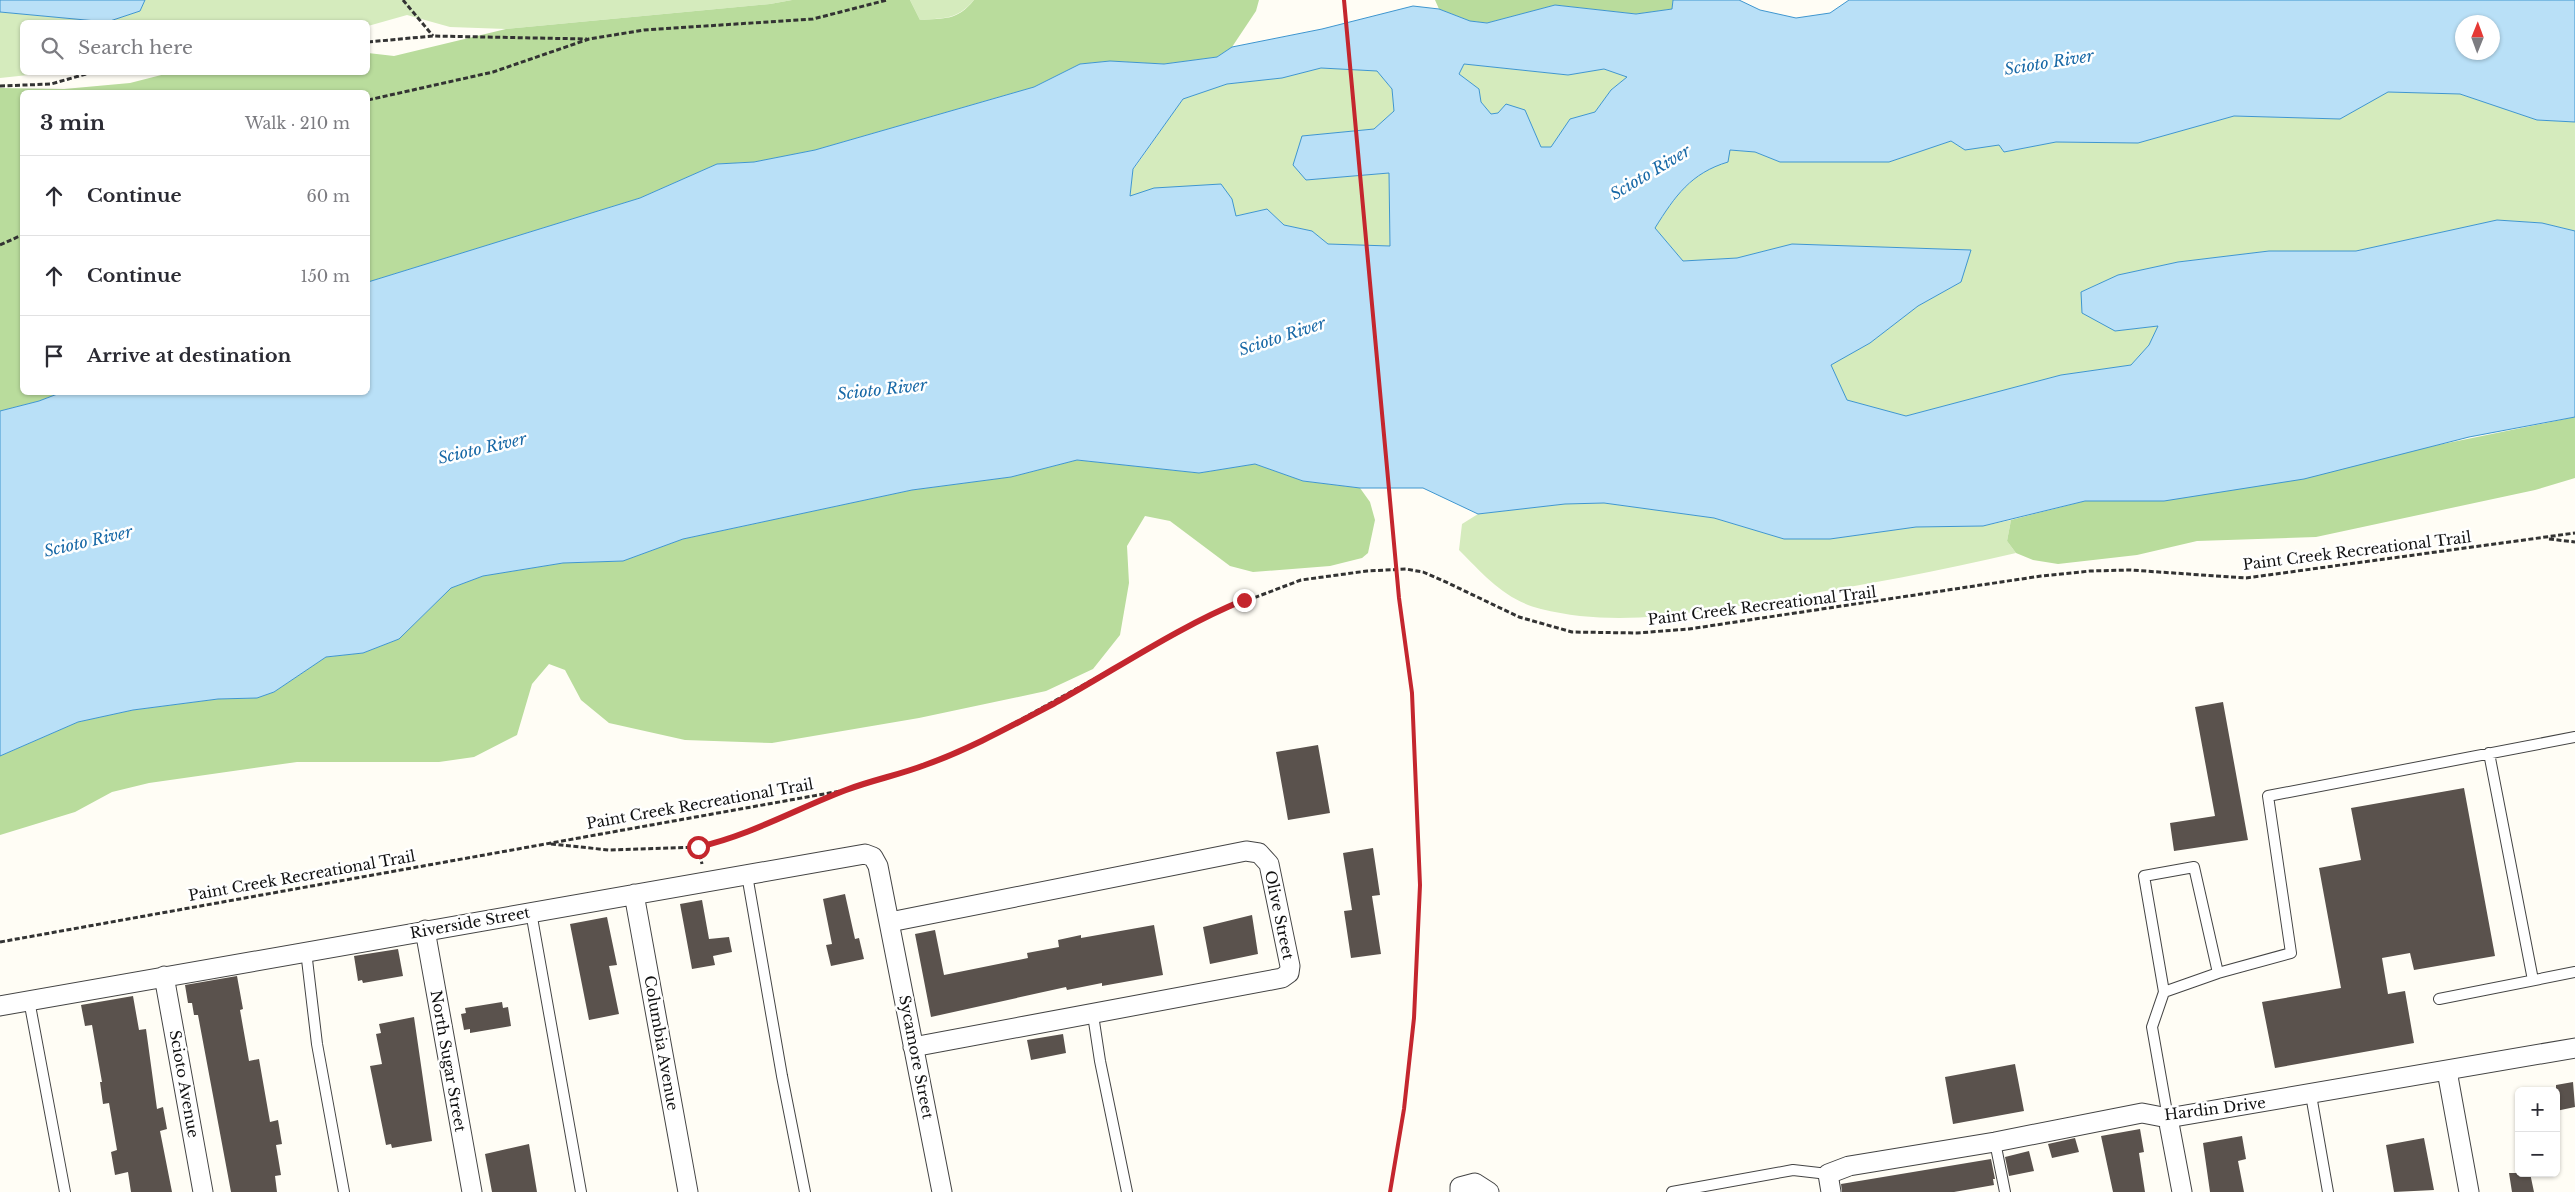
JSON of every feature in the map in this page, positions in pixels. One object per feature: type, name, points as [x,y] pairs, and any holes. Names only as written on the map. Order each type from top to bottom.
[{"type":"street","name":"Olive Street","points":[[890,922],[1246,851],[1259,853],[1269,864],[1290,966],[1289,973],[1282,978],[1093,1015],[913,1047]]},
{"type":"street","name":"Riverside Street","points":[[0,1006],[864,854],[874,857],[878,866],[890,922]]},
{"type":"street","name":"Columbia Avenue","points":[[634,894],[688,1192]]},
{"type":"street","name":"Sycamore Street","points":[[890,922],[942,1192]]},
{"type":"street","name":"North Sugar Street","points":[[425,930],[472,1192]]},
{"type":"street","name":"Scioto Avenue","points":[[164,976],[204,1192]]},
{"type":"street","name":"Hardin Drive","points":[[1829,1183],[1849,1166],[1995,1142],[2142,1113],[2168,1118],[2311,1095],[2575,1048]]},
{"type":"street","points":[[2448,1071],[2469,1192]]},
{"type":"street","points":[[2168,1118],[2182,1192]]},
{"type":"street","points":[[1460,1192],[1460,1187],[1475,1183],[1489,1192]]},
{"type":"lane","points":[[2164,992],[2218,973],[2290,953],[2268,796],[2575,736]]},
{"type":"lane","points":[[2490,753],[2533,980]]},
{"type":"lane","points":[[2168,1118],[2152,1027],[2164,992],[2144,876],[2194,867],[2218,973]]},
{"type":"lane","points":[[747,875],[782,1076],[805,1192]]},
{"type":"lane","points":[[531,912],[581,1192]]},
{"type":"lane","points":[[306,951],[317,1044],[344,1192]]},
{"type":"lane","points":[[2438,999],[2575,972]]},
{"type":"lane","points":[[29,1000],[65,1192]]},
{"type":"lane","points":[[1093,1015],[1100,1061],[1126,1192]]},
{"type":"lane","points":[[2311,1095],[2328,1192]]},
{"type":"lane","points":[[1995,1142],[2005,1192]]},
{"type":"lane","points":[[1672,1192],[1793,1170],[1829,1183]]},
{"type":"path","points":[[403,0],[433,36]]},
{"type":"path","points":[[370,100],[494,72],[589,39],[644,30],[813,19],[888,0]]},
{"type":"path","points":[[370,42],[433,36],[589,39]]},
{"type":"path","points":[[0,86],[51,84],[82,75]]},
{"type":"path","points":[[0,245],[20,236]]},
{"type":"path","name":"Paint Creek Recreational Trail","points":[[0,942],[846,790],[926,765],[980,742],[1214,613],[1302,580],[1366,571],[1406,569],[1423,572],[1519,617],[1543,624],[1572,632],[1636,633],[1689,629],[2080,572],[2130,570],[2246,578],[2543,539],[2575,533]]},
{"type":"path","points":[[2543,539],[2575,542]]},
{"type":"path","points":[[546,844],[609,850],[698,847],[752,831],[846,790]]},
{"type":"green space","points":[[145,0],[792,0],[770,4],[506,29],[450,27],[407,15],[370,25],[370,20],[113,20],[140,11]]},
{"type":"green space","points":[[792,0],[910,0],[920,20],[956,15],[968,7],[974,0],[1259,0],[1256,11],[1232,47],[1217,57],[1164,64],[1110,61],[1080,64],[1034,87],[815,150],[754,162],[717,164],[640,198],[370,281],[370,90],[20,90],[20,395],[55,395],[0,411],[0,88],[64,89],[130,83],[161,75],[370,75],[370,53],[394,56],[506,29],[770,4]]},
{"type":"green space","points":[[910,0],[974,0],[968,7],[956,15],[920,20]]},
{"type":"green space","points":[[1435,0],[1673,0],[1672,9],[1636,14],[1555,5],[1487,23],[1470,21],[1439,9]]},
{"type":"green space","points":[[0,12],[86,20],[20,20],[20,75],[28,75],[0,78]]},
{"type":"green space","points":[[1464,64],[1568,75],[1604,69],[1627,77],[1611,90],[1595,112],[1570,119],[1551,147],[1541,147],[1525,110],[1491,114],[1481,102],[1479,89],[1459,74]]},
{"type":"green space","points":[[1321,68],[1377,71],[1392,89],[1394,111],[1374,129],[1302,136],[1306,180],[1389,173],[1390,246],[1328,244],[1312,231],[1284,225],[1267,209],[1235,216],[1232,199],[1130,196],[1133,170],[1183,99],[1227,84],[1282,78]]},
{"type":"green space","points":[[2387,92],[2460,94],[2537,120],[2575,122],[2575,231],[2542,223],[2497,220],[2356,251],[2269,251],[2178,262],[2118,275],[2081,292],[2115,331],[2159,326],[2149,345],[2131,365],[2061,375],[1906,416],[1847,400],[1830,365],[1870,343],[1918,306],[1961,282],[1970,250],[1792,244],[1737,258],[1683,261],[1655,228],[1677,196],[1685,188],[1704,173],[1728,162],[1729,150],[1755,152],[1780,162],[1889,162],[1951,141],[1965,150],[1999,144],[2004,152],[2056,142],[2138,143],[2234,116],[2340,119]]},
{"type":"green space","points":[[2575,417],[2575,478],[2535,490],[2316,537],[2197,541],[2137,555],[2058,564],[2033,560],[2016,553],[2007,541],[2011,520],[2085,501],[2164,501]]},
{"type":"green space","points":[[1077,460],[1199,473],[1255,464],[1303,481],[1360,488],[1370,502],[1375,520],[1368,553],[1362,558],[1330,566],[1253,572],[1230,566],[1170,521],[1145,516],[1127,546],[1129,583],[1120,635],[1093,669],[1046,691],[919,718],[772,743],[685,740],[609,723],[581,700],[565,670],[549,664],[532,684],[517,735],[474,757],[439,762],[297,762],[149,783],[112,792],[75,812],[0,835],[0,756],[78,722],[133,710],[218,699],[257,698],[274,692],[326,657],[363,653],[399,639],[451,588],[483,576],[563,563],[623,561],[683,539],[912,490],[1011,477]]},
{"type":"green space","points":[[1604,503],[1714,518],[1784,539],[1830,539],[1916,527],[1983,526],[2011,520],[2007,541],[2016,553],[1872,583],[1725,608],[1663,616],[1602,618],[1571,615],[1541,609],[1517,600],[1496,586],[1459,550],[1462,524],[1478,514],[1565,504]]},
{"type":"water","points":[[0,0],[145,0],[140,11],[113,20],[86,20],[0,12]]},
{"type":"water","name":"Scioto River","points":[[1673,0],[1739,0],[1760,10],[1796,18],[1830,13],[1849,0],[2575,0],[2575,122],[2537,120],[2460,94],[2388,92],[2340,119],[2234,116],[2138,143],[2056,142],[2004,152],[1999,145],[1965,150],[1951,141],[1889,162],[1780,162],[1755,152],[1730,150],[1728,162],[1704,172],[1685,187],[1655,228],[1683,261],[1737,258],[1792,244],[1971,250],[1961,282],[1918,306],[1870,343],[1831,365],[1847,400],[1906,416],[2061,375],[2131,365],[2149,345],[2158,326],[2115,331],[2082,313],[2081,292],[2118,275],[2178,262],[2269,251],[2356,251],[2497,220],[2542,223],[2575,231],[2575,417],[2469,437],[2304,479],[2164,501],[2085,501],[1983,526],[1916,527],[1830,539],[1784,539],[1714,518],[1604,503],[1565,504],[1478,514],[1423,488],[1360,488],[1303,481],[1255,464],[1199,473],[1077,460],[1011,477],[912,490],[683,539],[623,561],[563,563],[483,576],[451,588],[399,639],[363,653],[326,657],[274,692],[257,698],[218,699],[133,710],[78,722],[0,756],[0,411],[55,395],[370,395],[370,281],[640,198],[717,164],[754,162],[815,150],[1034,87],[1080,64],[1110,61],[1164,64],[1217,57],[1232,47],[1322,29],[1413,6],[1439,9],[1470,21],[1487,23],[1555,5],[1636,14],[1672,9]],"holes":[[[1464,64],[1568,75],[1604,69],[1627,77],[1611,90],[1595,112],[1570,119],[1551,147],[1541,147],[1525,110],[1506,104],[1498,113],[1491,114],[1481,102],[1479,89],[1459,74]],[[1321,68],[1377,71],[1392,89],[1394,111],[1374,129],[1302,136],[1293,165],[1306,180],[1389,173],[1390,246],[1328,244],[1312,231],[1284,225],[1267,209],[1236,216],[1232,199],[1221,184],[1154,188],[1130,196],[1133,169],[1183,99],[1227,84],[1282,78]]]},
{"type":"building","points":[[2223,702],[2248,840],[2174,851],[2170,823],[2215,816],[2195,707]]},
{"type":"building","points":[[1318,745],[1330,813],[1288,820],[1276,752]]},
{"type":"building","points":[[2464,788],[2495,956],[2414,970],[2410,953],[2382,958],[2388,994],[2405,991],[2414,1043],[2275,1068],[2262,1002],[2341,988],[2319,868],[2361,860],[2351,808]]},
{"type":"building","points":[[1373,848],[1380,895],[1372,896],[1381,954],[1351,958],[1344,911],[1352,910],[1343,853]]},
{"type":"building","points":[[845,894],[855,939],[859,938],[864,959],[831,966],[826,945],[832,944],[823,899]]},
{"type":"building","points":[[702,900],[709,939],[729,937],[732,952],[713,956],[715,965],[692,969],[680,904]]},
{"type":"building","points":[[1252,915],[1258,954],[1210,964],[1203,927]]},
{"type":"building","points":[[607,917],[617,965],[609,966],[619,1014],[589,1020],[570,924]]},
{"type":"building","points":[[1154,925],[1163,975],[1102,986],[1102,983],[1067,990],[1066,987],[931,1017],[915,934],[935,930],[944,975],[1028,958],[1027,953],[1059,947],[1058,940],[1081,935],[1081,938]]},
{"type":"building","points":[[398,949],[403,976],[363,983],[362,980],[358,981],[354,956]]},
{"type":"building","points":[[237,976],[243,1009],[240,1010],[249,1061],[259,1059],[270,1122],[278,1120],[282,1144],[276,1145],[281,1175],[275,1176],[277,1192],[231,1192],[198,1015],[194,1015],[192,1003],[188,1003],[185,985]]},
{"type":"building","points":[[133,996],[139,1030],[146,1029],[157,1109],[163,1107],[167,1129],[160,1131],[172,1192],[131,1192],[128,1172],[115,1175],[111,1152],[117,1150],[109,1103],[103,1104],[100,1082],[102,1082],[92,1025],[85,1026],[81,1005]]},
{"type":"building","points":[[502,1002],[503,1008],[508,1007],[511,1026],[470,1033],[470,1029],[464,1030],[461,1014],[466,1013],[465,1008]]},
{"type":"building","points":[[414,1017],[432,1141],[392,1148],[391,1144],[386,1145],[370,1066],[382,1064],[376,1034],[381,1033],[379,1024]]},
{"type":"building","points":[[1063,1034],[1066,1053],[1031,1060],[1027,1040]]},
{"type":"building","points":[[2015,1064],[2024,1111],[1953,1124],[1945,1077]]},
{"type":"building","points":[[2573,1082],[2575,1107],[2560,1110],[2560,1087],[2556,1087],[2556,1085]]},
{"type":"building","points":[[2140,1129],[2144,1152],[2139,1153],[2145,1192],[2113,1192],[2101,1136]]},
{"type":"building","points":[[2242,1136],[2246,1159],[2238,1161],[2244,1192],[2210,1192],[2203,1143]]},
{"type":"building","points":[[2075,1138],[2079,1152],[2052,1158],[2048,1144]]},
{"type":"building","points":[[2424,1138],[2434,1190],[2394,1192],[2386,1145]]},
{"type":"building","points":[[529,1144],[537,1192],[492,1192],[485,1154]]},
{"type":"building","points":[[2029,1151],[2034,1171],[2009,1176],[2005,1157]]},
{"type":"building","points":[[1991,1159],[1995,1179],[1993,1179],[1994,1185],[1954,1192],[1842,1192],[1841,1184]]},
{"type":"building","points":[[2509,1173],[2515,1173],[2515,1177],[2531,1177],[2534,1192],[2512,1192]]},
{"type":"railway","points":[[1344,0],[1399,598],[1412,693],[1420,885],[1414,1018],[1404,1109],[1390,1192]]},
{"type":"route","points":[[698,847],[752,831],[846,790],[926,765],[980,742],[1180,631],[1244,600]]}]
